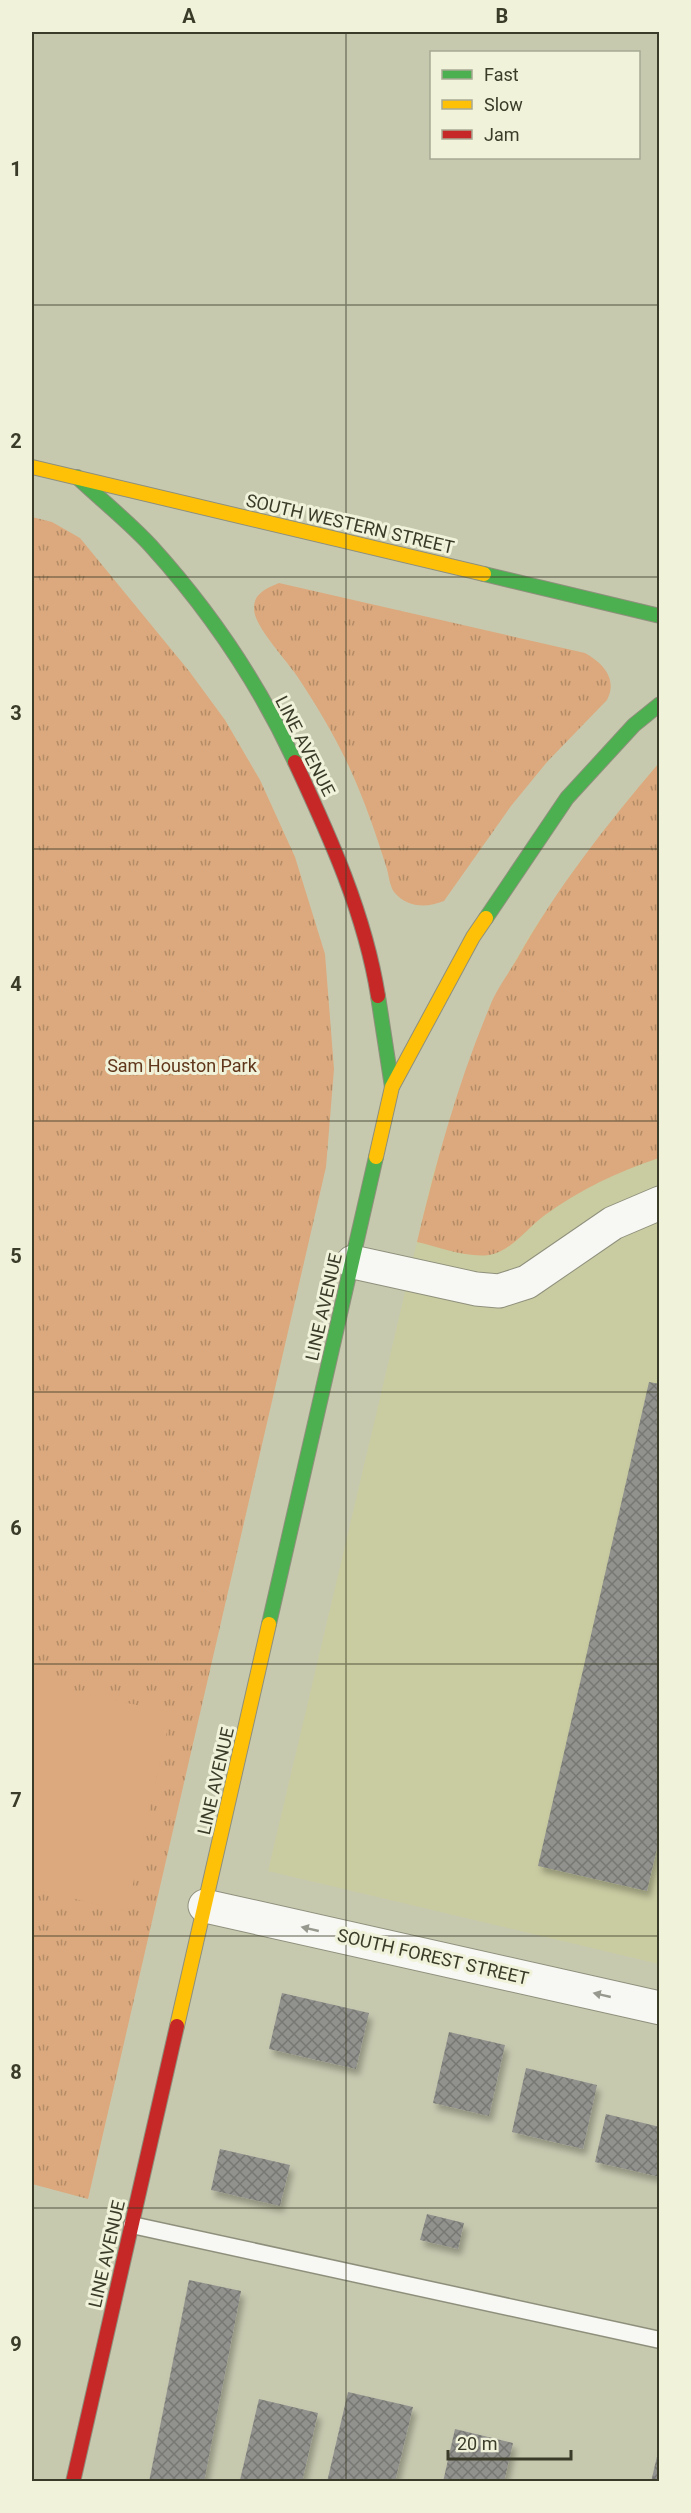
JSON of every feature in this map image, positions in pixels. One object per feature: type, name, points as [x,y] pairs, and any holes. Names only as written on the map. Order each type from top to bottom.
[{"type":"main road","name":"SOUTH WESTERN STREET","points":[[32,467],[660,616]]},
{"type":"main road","name":"LINE AVENUE","points":[[77,477],[149,544],[188,589],[225,638],[285,740],[329,834],[371,953],[392,1087]]},
{"type":"main road","name":"LINE AVENUE","points":[[73,2481],[392,1087],[473,937],[567,798],[634,725],[660,704]]},
{"type":"street","points":[[353,1262],[476,1289],[499,1291],[526,1282],[613,1223],[660,1203]]},
{"type":"street","name":"SOUTH FOREST STREET","points":[[206,1905],[660,2008]]},
{"type":"lane","points":[[132,2225],[660,2340]]},
{"type":"shaded area","points":[[659,763],[659,1964],[268,1871],[433,1174],[490,1005],[531,933],[574,870]]},
{"type":"green space","name":"Sam Houston Park","points":[[32,517],[52,522],[80,538],[189,671],[225,720],[260,780],[295,857],[325,954],[334,1069],[326,1167],[88,2199],[32,2184]]},
{"type":"green space","points":[[279,583],[585,653],[607,672],[611,685],[607,700],[547,762],[511,806],[444,901],[431,905],[411,904],[399,897],[392,889],[370,818],[333,734],[255,615],[256,598],[263,591]]},
{"type":"green space","points":[[659,763],[659,1158],[585,1189],[545,1215],[512,1244],[497,1253],[472,1255],[417,1242],[458,1093],[495,994],[565,882]]},
{"type":"green space","points":[[32,1681],[171,1713],[127,1911],[32,1889]]},
{"type":"building","points":[[649,1382],[660,1384],[660,1836],[647,1891],[538,1866]]},
{"type":"building","points":[[282,1993],[369,2013],[356,2069],[269,2049]]},
{"type":"building","points":[[449,2032],[505,2045],[489,2116],[433,2103]]},
{"type":"building","points":[[526,2068],[597,2085],[583,2149],[512,2132]]},
{"type":"building","points":[[606,2114],[660,2127],[660,2177],[595,2162]]},
{"type":"building","points":[[220,2149],[290,2165],[280,2206],[211,2190]]},
{"type":"building","points":[[427,2214],[464,2223],[458,2249],[420,2240]]},
{"type":"building","points":[[189,2280],[241,2291],[204,2482],[149,2482]]},
{"type":"building","points":[[348,2392],[413,2407],[395,2482],[327,2482]]},
{"type":"building","points":[[259,2399],[318,2413],[302,2482],[240,2480]]},
{"type":"building","points":[[455,2429],[513,2443],[504,2482],[443,2482]]},
{"type":"building","points":[[659,2448],[660,2482],[651,2482]]},
{"type":"traffic: fast","points":[[77,477],[142,537],[172,570],[213,622],[249,676],[295,762]]},
{"type":"traffic: fast","points":[[484,574],[660,616]]},
{"type":"traffic: fast","points":[[486,918],[567,798],[634,725],[660,704]]},
{"type":"traffic: fast","points":[[378,996],[392,1087]]},
{"type":"traffic: fast","points":[[269,1624],[376,1157]]},
{"type":"traffic: slow","points":[[32,467],[484,574]]},
{"type":"traffic: slow","points":[[376,1157],[392,1087],[473,937],[486,918]]},
{"type":"traffic: slow","points":[[177,2026],[269,1624]]},
{"type":"traffic: jam","points":[[295,762],[345,876],[364,935],[378,996]]},
{"type":"traffic: jam","points":[[73,2482],[177,2026]]}]
